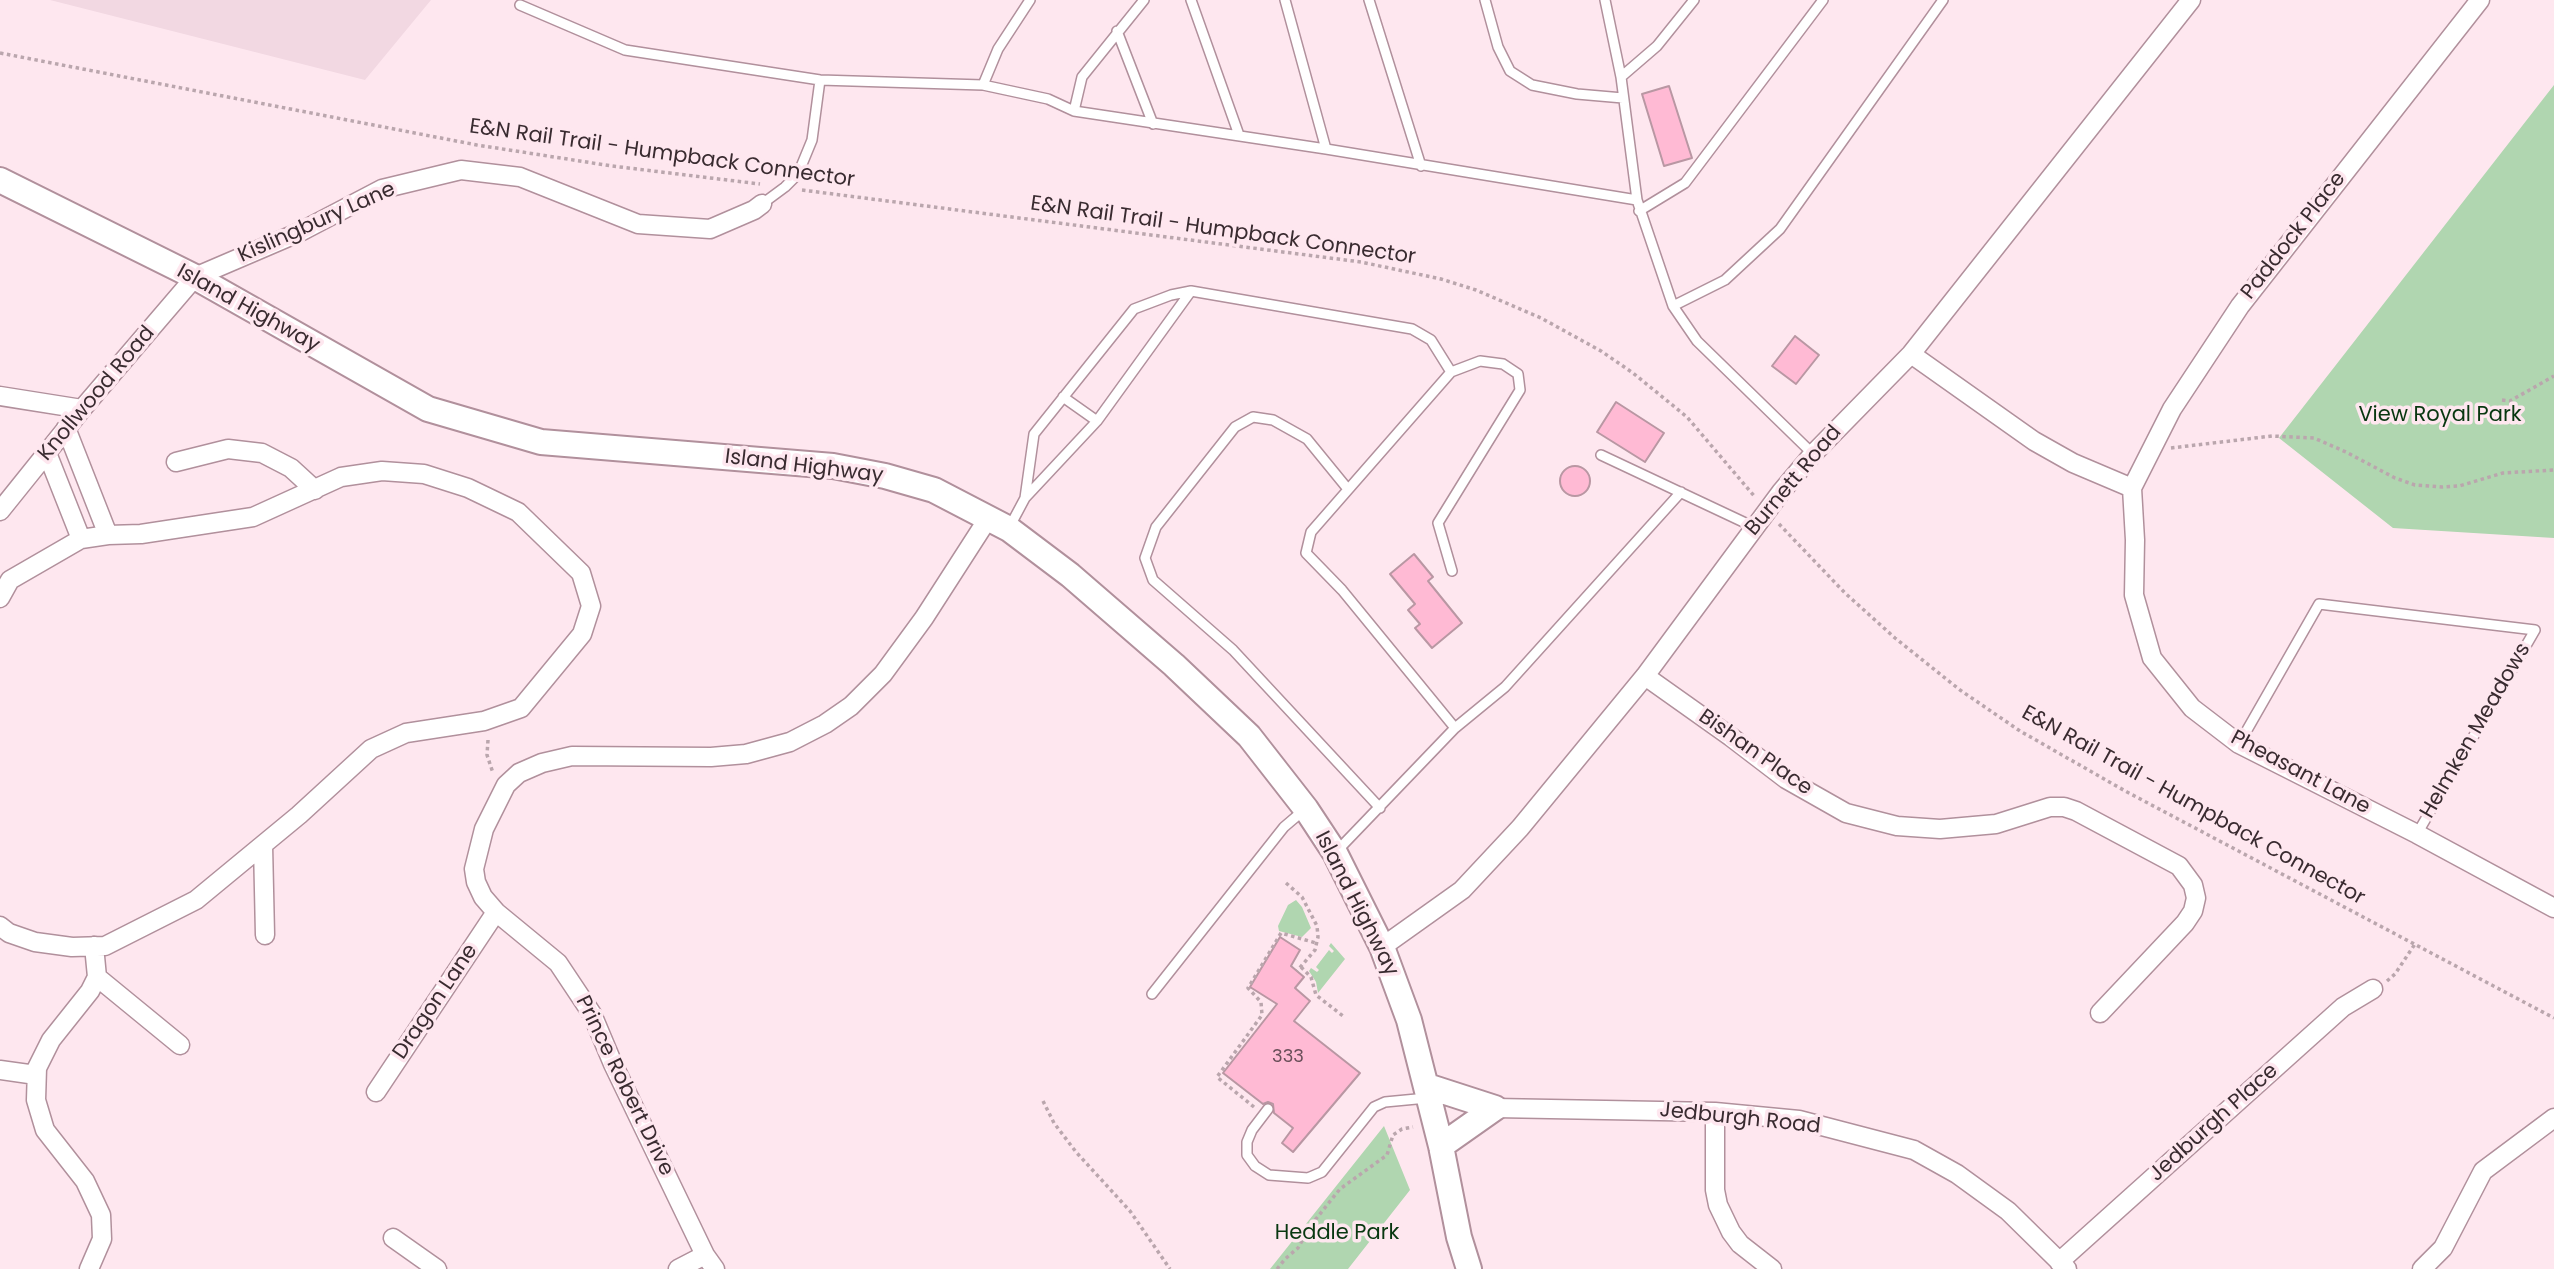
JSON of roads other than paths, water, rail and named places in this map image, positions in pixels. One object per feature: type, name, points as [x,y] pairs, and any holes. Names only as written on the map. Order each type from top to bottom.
[{"type":"main road","name":"Island Highway","points":[[0,180],[195,277],[428,409],[541,442],[749,458],[859,471],[934,490],[999,523],[1070,575],[1184,674],[1249,736],[1306,809],[1335,853],[1382,947],[1409,1020],[1438,1134],[1459,1237],[1469,1269]]},
{"type":"main road","points":[[1428,1092],[1495,1108]]},
{"type":"main road","points":[[1438,1134],[1495,1108]]},
{"type":"street","name":"Burnett Road","points":[[1382,947],[1462,890],[1520,828],[1645,676],[1767,510],[1813,454],[1910,354],[2191,0]]},
{"type":"street","name":"Paddock Place","points":[[2132,488],[2172,409],[2240,306],[2480,0]]},
{"type":"street","name":"Kislingbury Lane","points":[[195,277],[300,232],[382,189],[461,170],[520,177],[638,224],[710,229],[762,204]]},
{"type":"street","name":"Knollwood Road","points":[[0,511],[66,428],[195,277]]},
{"type":"street","points":[[1910,354],[2034,441],[2073,463],[2132,488]]},
{"type":"street","points":[[0,396],[82,409]]},
{"type":"street","points":[[66,428],[108,535]]},
{"type":"street","points":[[176,462],[228,449],[262,453],[291,468],[315,490]]},
{"type":"street","points":[[47,453],[81,539]]},
{"type":"street","points":[[0,598],[9,580],[81,539],[141,534],[253,517],[341,477],[382,471],[424,474],[468,488],[518,512],[581,573],[591,606],[582,634],[521,708],[484,721],[406,733],[371,749],[196,900],[105,946],[72,947],[35,942],[9,933],[0,926]]},
{"type":"street","name":"Pheasant Lane","points":[[2132,488],[2136,540],[2134,595],[2152,659],[2192,708],[2239,744],[2417,834],[2554,908]]},
{"type":"street","name":"Prince Robert Drive","points":[[710,1262],[613,1064],[592,1013],[558,963],[496,912],[480,890],[474,869],[484,829],[503,790],[519,773],[542,762],[572,756],[699,758],[746,754],[790,742],[825,724],[851,706],[883,674],[999,523]]},
{"type":"street","name":"Bishan Place","points":[[1645,676],[1786,779],[1846,813],[1897,826],[1940,829],[1996,824],[2050,807],[2064,807],[2179,866],[2193,884],[2196,898],[2193,911],[2185,923],[2100,1013]]},
{"type":"street","points":[[262,845],[265,936]]},
{"type":"street","name":"Dragon Lane","points":[[376,1092],[496,912]]},
{"type":"street","points":[[89,1269],[102,1239],[101,1215],[85,1181],[45,1130],[36,1100],[36,1075],[51,1040],[90,991],[97,976],[94,946]]},
{"type":"street","points":[[97,976],[180,1045]]},
{"type":"street","name":"Jedburgh Place","points":[[2063,1266],[2343,1007],[2373,989]]},
{"type":"street","points":[[0,1070],[36,1075]]},
{"type":"street","name":"Jedburgh Road","points":[[1495,1108],[1715,1112],[1799,1121],[1914,1150],[1957,1174],[2008,1211],[2063,1266]]},
{"type":"street","points":[[1715,1112],[1715,1190],[1722,1217],[1740,1244],[1772,1269]]},
{"type":"street","points":[[2422,1269],[2442,1248],[2483,1171],[2554,1118]]},
{"type":"street","points":[[393,1238],[437,1269]]},
{"type":"street","points":[[678,1269],[710,1262]]},
{"type":"lane","points":[[983,85],[998,49],[1030,0]]},
{"type":"lane","points":[[1074,111],[1083,77],[1144,0]]},
{"type":"lane","points":[[1191,0],[1240,135]]},
{"type":"lane","points":[[1285,0],[1326,149]]},
{"type":"lane","points":[[1369,0],[1421,166]]},
{"type":"lane","points":[[1485,0],[1498,47],[1510,71],[1532,85],[1577,94],[1623,98]]},
{"type":"lane","points":[[1605,0],[1621,76],[1638,206],[1673,306],[1697,341],[1813,454]]},
{"type":"lane","points":[[1621,76],[1657,46],[1694,0]]},
{"type":"lane","points":[[520,5],[625,50],[820,80],[983,85],[1048,99],[1074,111],[1326,149],[1638,206],[1685,183],[1823,0]]},
{"type":"lane","points":[[1673,306],[1725,280],[1780,229],[1943,0]]},
{"type":"lane","points":[[1117,31],[1153,124]]},
{"type":"lane","points":[[762,204],[798,174],[812,140],[820,80]]},
{"type":"lane","points":[[1025,498],[1034,434],[1134,309],[1171,295],[1191,291],[1412,329],[1431,340],[1451,372]]},
{"type":"lane","points":[[999,523],[1097,421],[1191,291]]},
{"type":"lane","points":[[1452,571],[1438,523],[1520,390],[1518,374],[1503,363],[1480,361],[1451,372],[1311,532],[1306,553],[1342,590],[1455,728]]},
{"type":"lane","points":[[1063,397],[1097,421]]},
{"type":"lane","points":[[1348,488],[1307,439],[1273,420],[1253,417],[1235,427],[1156,527],[1145,558],[1153,580],[1233,650],[1380,808]]},
{"type":"lane","points":[[1601,455],[1754,527]]},
{"type":"lane","points":[[1335,853],[1455,728],[1505,687],[1681,492]]},
{"type":"lane","name":"Helmken Meadows","points":[[2239,744],[2319,604],[2535,630],[2417,834]]},
{"type":"lane","points":[[1152,994],[1284,827],[1306,809]]},
{"type":"lane","points":[[1268,1109],[1252,1130],[1247,1142],[1247,1155],[1255,1166],[1269,1175],[1308,1178],[1322,1172],[1374,1107],[1428,1092]]},
{"type":"park label","name":"View Royal Park","points":[[2440,416]]},
{"type":"park label","name":"Heddle Park","points":[[1337,1234]]}]
